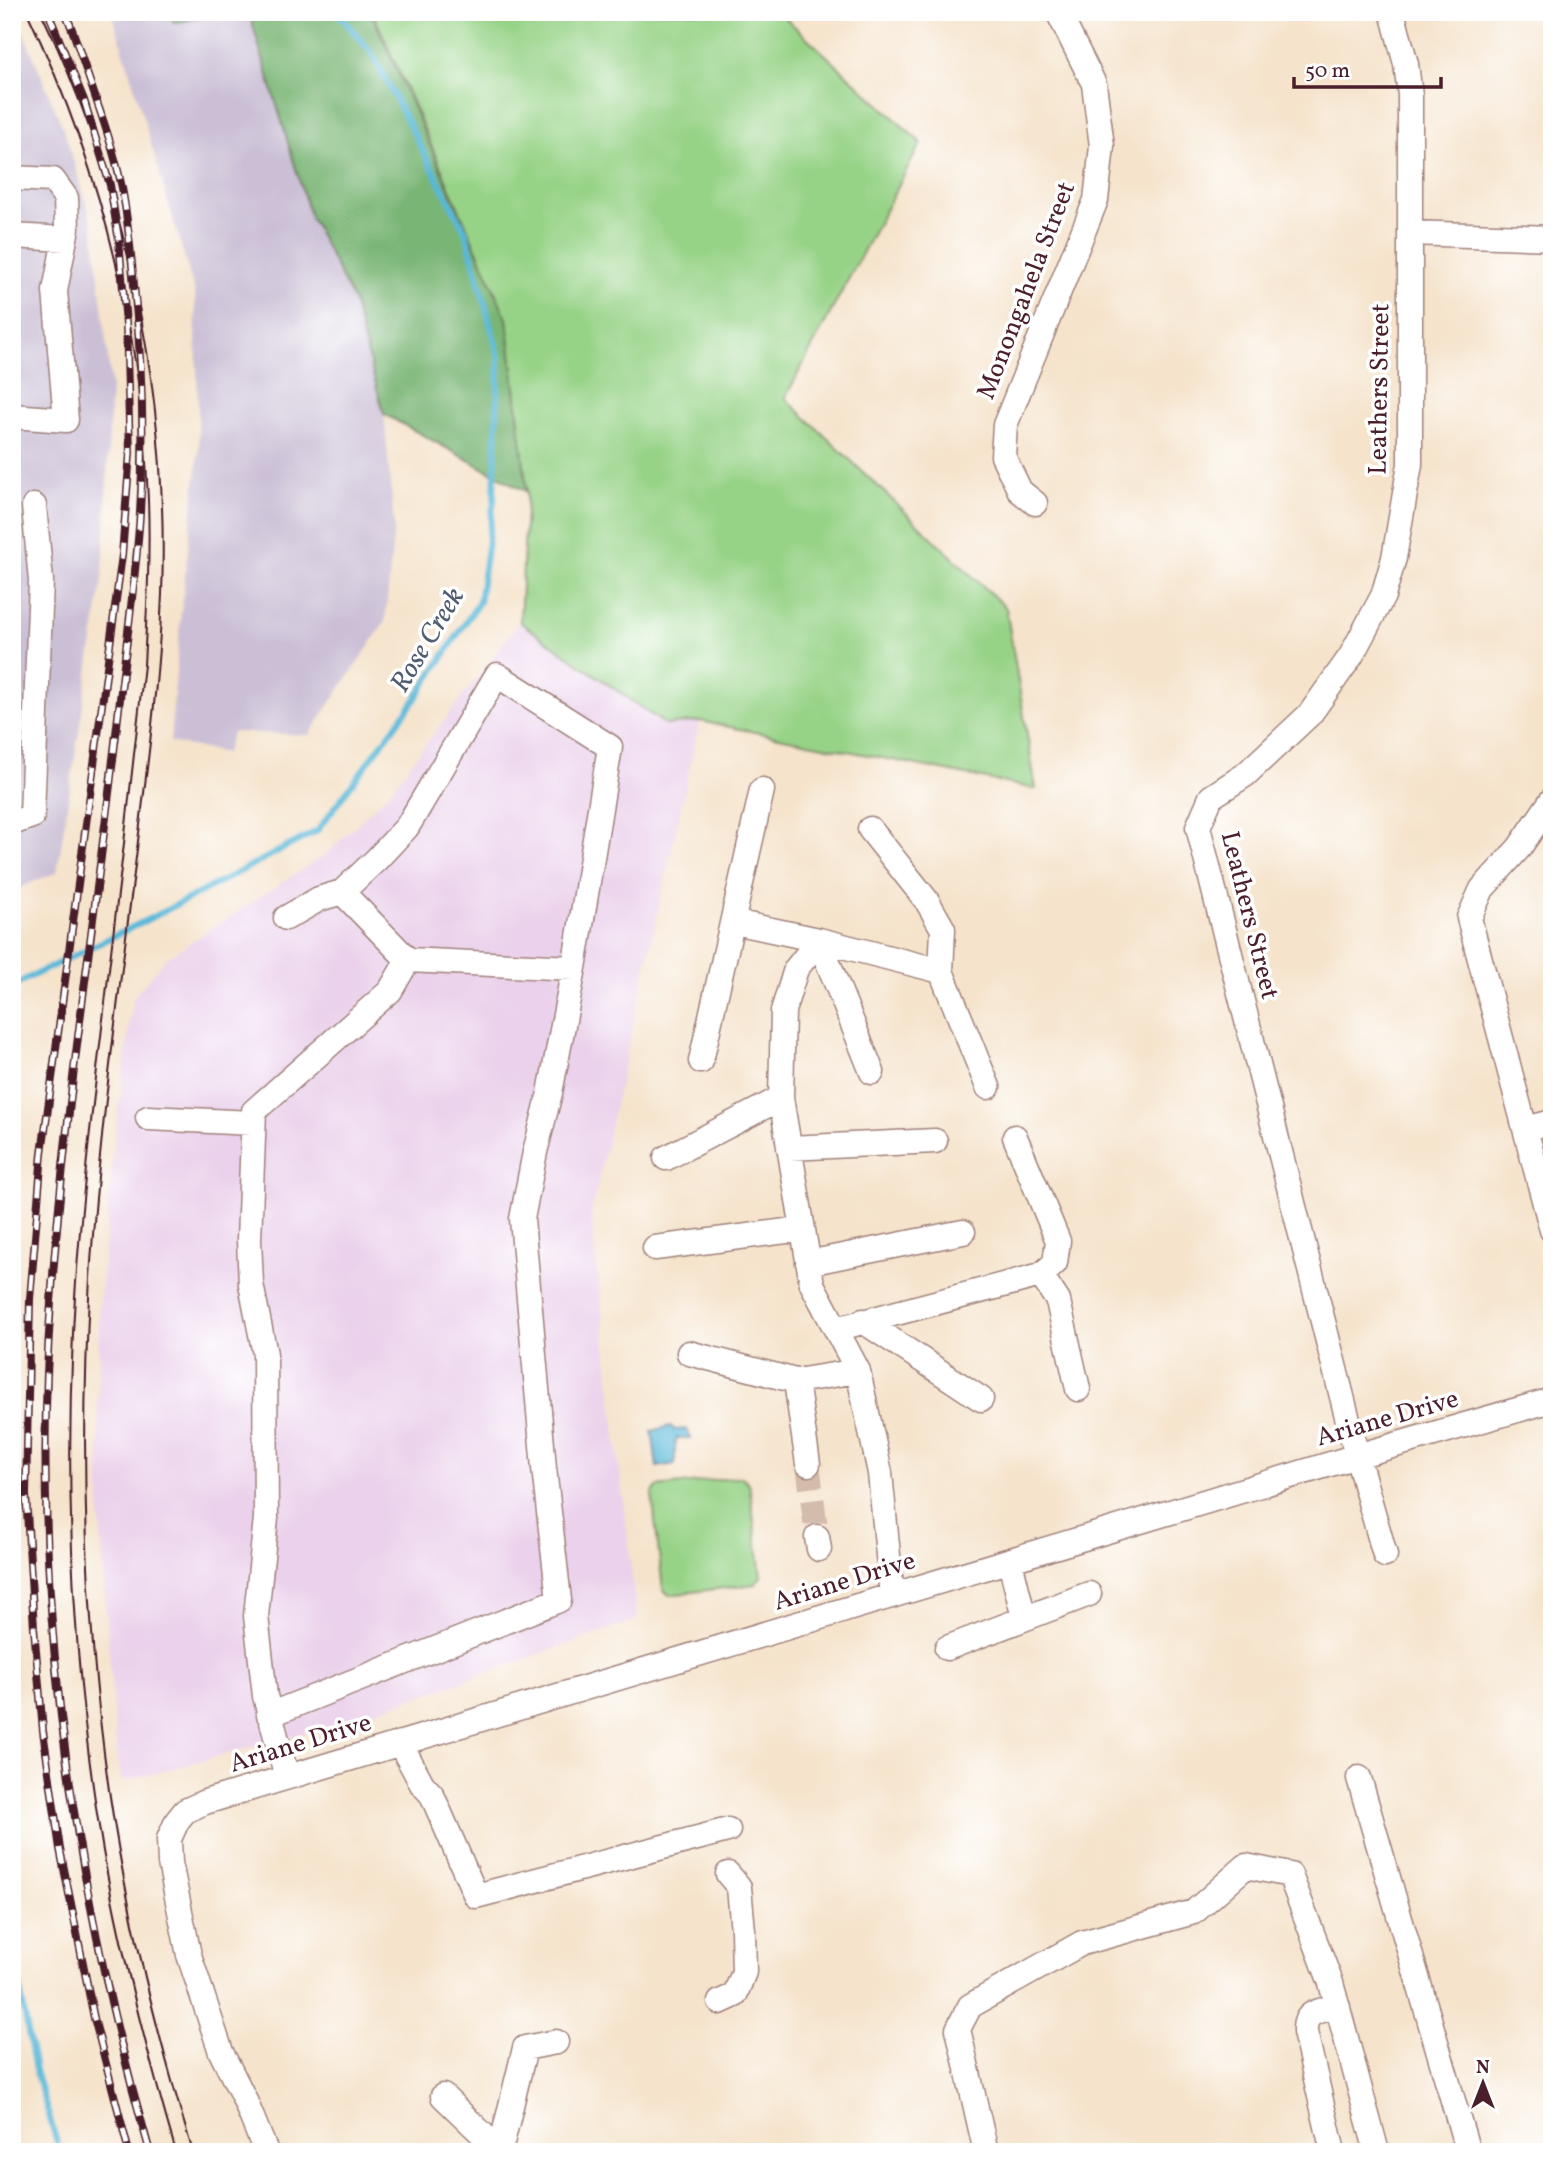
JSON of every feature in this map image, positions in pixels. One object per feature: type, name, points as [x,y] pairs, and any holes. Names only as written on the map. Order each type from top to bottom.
[{"type":"street","name":"Monongahela Street","points":[[1035,503],[1020,491],[1003,456],[1005,425],[1096,200],[1102,146],[1094,84],[1058,12]]},
{"type":"street","name":"Leathers Street","points":[[1385,1555],[1357,1456],[1198,827],[1211,797],[1245,775],[1310,714],[1352,656],[1383,596],[1394,558],[1410,464],[1410,95],[1406,64],[1391,12]]},
{"type":"street","points":[[12,178],[53,180],[66,198],[67,228],[55,291],[66,420],[12,416]]},
{"type":"street","points":[[1410,233],[1552,238]]},
{"type":"street","points":[[12,236],[65,239]]},
{"type":"street","points":[[12,823],[32,816],[41,581],[34,506]]},
{"type":"street","points":[[269,1715],[559,1600],[544,1468],[522,1219],[574,968],[610,747],[498,675],[407,827],[342,892],[319,899],[286,918]]},
{"type":"street","points":[[701,1061],[762,790]]},
{"type":"street","points":[[1552,800],[1520,848],[1482,889],[1469,918],[1552,1230]]},
{"type":"street","points":[[870,829],[926,901],[943,929],[941,971],[988,1087]]},
{"type":"street","points":[[342,892],[408,960],[574,968]]},
{"type":"street","points":[[734,922],[941,971]]},
{"type":"street","points":[[819,940],[872,1072]]},
{"type":"street","points":[[819,940],[796,969],[783,1011],[781,1098],[812,1284],[858,1371],[880,1473],[892,1596]]},
{"type":"street","points":[[287,1777],[265,1696],[256,1616],[266,1518],[265,1354],[251,1284],[249,1240],[254,1111],[390,991],[408,960]]},
{"type":"street","points":[[666,1158],[781,1098]]},
{"type":"street","points":[[148,1118],[253,1123]]},
{"type":"street","points":[[1525,1129],[1552,1122]]},
{"type":"street","points":[[836,1329],[1041,1275],[1055,1263],[1058,1241],[1015,1137]]},
{"type":"street","points":[[789,1148],[935,1141]]},
{"type":"street","points":[[656,1248],[802,1229]]},
{"type":"street","points":[[808,1263],[962,1232]]},
{"type":"street","points":[[1041,1275],[1058,1301],[1078,1389]]},
{"type":"street","points":[[863,1321],[981,1399]]},
{"type":"street","points":[[689,1353],[796,1381],[858,1371]]},
{"type":"street","points":[[796,1381],[808,1464]]},
{"type":"street","name":"Ariane Drive","points":[[266,2152],[221,2052],[189,1955],[170,1863],[169,1839],[177,1821],[186,1811],[205,1802],[400,1743],[1552,1400]]},
{"type":"street","points":[[1010,1561],[1024,1618]]},
{"type":"street","points":[[947,1648],[1089,1594]]},
{"type":"street","points":[[400,1743],[422,1784],[432,1795],[476,1896],[727,1830]]},
{"type":"street","points":[[1359,1778],[1468,2152]]},
{"type":"street","points":[[986,2152],[958,2029],[970,2006],[1082,1943],[1194,1912],[1247,1866],[1290,1875],[1331,1983],[1377,2152]]},
{"type":"street","points":[[720,2002],[735,1995],[744,1972],[739,1887],[728,1874]]},
{"type":"street","points":[[1334,2152],[1304,2022],[1314,2013],[1338,2007]]},
{"type":"street","points":[[500,2152],[525,2049],[556,2042]]},
{"type":"street","points":[[443,2096],[500,2152]]},
{"type":"shaded area","points":[[12,12],[15,12],[65,133],[93,226],[111,384],[103,576],[57,872],[12,891]]},
{"type":"shaded area","points":[[112,12],[170,12],[174,23],[228,12],[249,12],[310,216],[353,300],[384,414],[394,526],[385,622],[309,735],[232,732],[226,753],[170,742],[199,448],[195,293]]},
{"type":"shaded area","points":[[520,622],[666,725],[700,721],[591,1214],[637,1620],[342,1723],[122,1782],[116,1751],[101,1538],[99,1307],[113,1150],[133,998],[165,959],[326,854],[385,797]]},
{"type":"green space","points":[[170,12],[228,12],[174,23]]},
{"type":"green space","points":[[249,12],[371,12],[507,319],[527,492],[384,414],[353,300],[310,216]]},
{"type":"green space","points":[[373,12],[779,12],[921,143],[785,398],[1006,608],[1036,789],[700,721],[666,725],[520,622],[527,492],[507,319]]},
{"type":"green space","points":[[742,1477],[749,1483],[761,1577],[755,1584],[669,1595],[663,1589],[652,1494],[657,1487]]},
{"type":"water","points":[[670,1426],[675,1430],[686,1429],[690,1438],[677,1438],[675,1464],[657,1467],[652,1431]]},
{"type":"waterway","name":"Rose Creek","points":[[12,986],[159,914],[317,831],[414,701],[479,602],[494,500],[499,357],[466,233],[371,52],[337,12]]},
{"type":"waterway","name":"Rose Creek","points":[[12,1946],[35,2070],[60,2152]]},
{"type":"tunnel","points":[[808,1464],[817,1537]]},
{"type":"tram line","points":[[27,12],[76,129],[113,250],[137,374],[144,437],[149,541],[144,665],[79,1237],[71,1398],[71,1528],[85,1723],[103,1851],[135,2003],[176,2152]]},
{"type":"tram line","points":[[41,12],[98,151],[119,223],[137,296],[150,370],[158,444],[162,519],[159,654],[99,1167],[87,1342],[85,1470],[94,1663],[116,1836],[144,1973],[193,2152]]},
{"type":"railway","points":[[48,12],[84,100],[110,185],[119,241],[126,324],[130,453],[122,555],[42,1153],[30,1299],[26,1495],[43,1731],[60,1849],[94,2018],[129,2152]]},
{"type":"railway","points":[[65,12],[106,130],[124,200],[139,342],[142,456],[133,586],[57,1227],[46,1409],[46,1517],[52,1624],[78,1838],[122,2048],[150,2152]]}]
